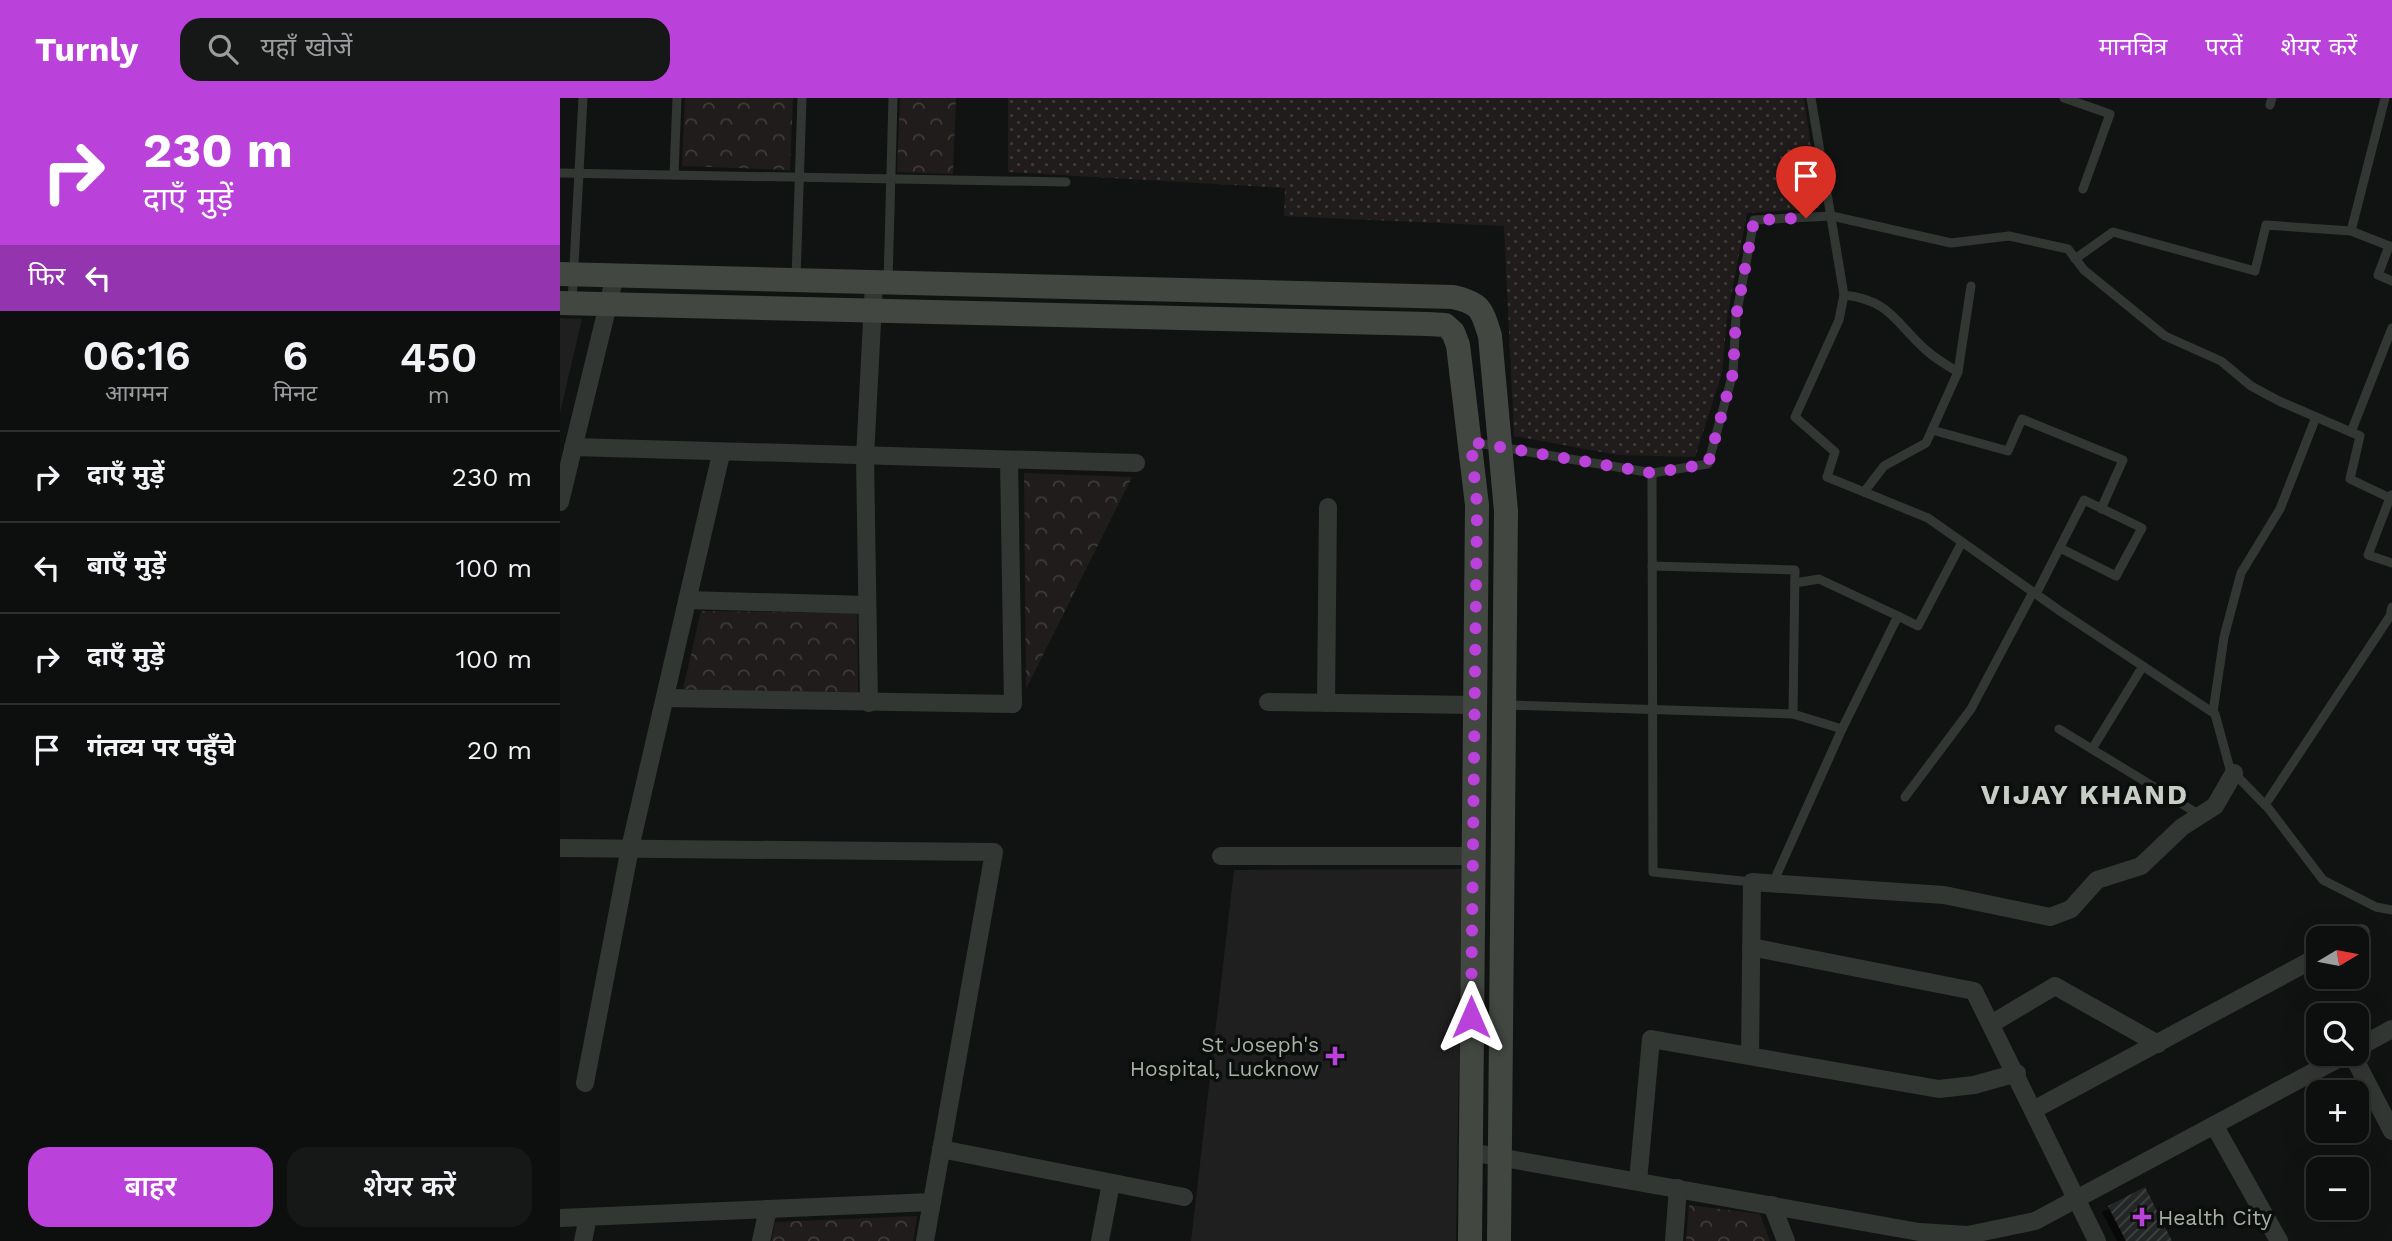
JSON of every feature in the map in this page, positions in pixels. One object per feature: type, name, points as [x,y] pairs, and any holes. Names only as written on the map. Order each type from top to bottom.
[{"type":"street","points":[[567,274],[1453,297],[1471,301],[1482,311],[1490,336],[1506,510],[1499,1241]]},
{"type":"street","points":[[560,502],[570,435],[615,276]]},
{"type":"street","points":[[869,703],[865,457],[872,312],[881,283]]},
{"type":"street","points":[[566,303],[1445,326],[1453,332],[1458,345],[1477,505],[1470,1241]]},
{"type":"street","points":[[570,435],[721,454],[1136,463]]},
{"type":"street","points":[[585,1083],[630,848],[721,454]]},
{"type":"street","points":[[665,698],[1013,704],[1009,460]]},
{"type":"street","points":[[1326,703],[1328,507]]},
{"type":"street","points":[[687,600],[867,605]]},
{"type":"street","points":[[1268,702],[1474,705]]},
{"type":"street","points":[[1750,1056],[1752,882],[1944,895],[2050,917],[2071,909],[2097,880],[2141,866],[2182,827],[2215,806],[2234,773]]},
{"type":"street","points":[[560,848],[994,852],[925,1241]]},
{"type":"street","points":[[1221,856],[1472,856]]},
{"type":"street","points":[[1751,947],[1974,991],[2017,1073],[2097,1241]]},
{"type":"street","points":[[2035,1110],[2306,963]]},
{"type":"street","points":[[1991,1024],[2055,986],[2158,1044]]},
{"type":"street","points":[[2369,1041],[2392,1029]]},
{"type":"street","points":[[1638,1181],[1651,1039],[1939,1089],[1973,1085],[2017,1073]]},
{"type":"street","points":[[1471,1152],[1942,1237],[1968,1235],[2035,1221],[2325,1066]]},
{"type":"street","points":[[2358,1066],[2392,1131]]},
{"type":"street","points":[[2214,1125],[2273,1239]]},
{"type":"street","points":[[941,1149],[1184,1197]]},
{"type":"street","points":[[1100,1241],[1111,1183]]},
{"type":"street","points":[[1674,1241],[1678,1188]]},
{"type":"street","points":[[560,1218],[932,1202]]},
{"type":"street","points":[[1772,1205],[1786,1241]]},
{"type":"street","points":[[761,1241],[768,1209]]},
{"type":"street","points":[[583,1241],[588,1217]]},
{"type":"lane","points":[[566,303],[579,174],[583,98]]},
{"type":"lane","points":[[674,175],[677,98]]},
{"type":"lane","points":[[796,281],[802,98]]},
{"type":"lane","points":[[881,283],[891,179],[893,98]]},
{"type":"lane","points":[[1811,98],[1844,295],[1839,320],[1796,417],[1835,452],[1827,477],[1928,518],[2213,712]]},
{"type":"lane","points":[[2064,98],[2078,100],[2110,114],[2083,188]]},
{"type":"lane","points":[[2351,231],[2385,98]]},
{"type":"lane","points":[[560,173],[1066,182]]},
{"type":"lane","points":[[1471,442],[1652,473],[1708,464],[1733,373],[1736,317],[1754,220],[1832,216],[1951,243],[2009,236],[2068,249],[2084,271],[2165,336],[2221,361],[2251,386],[2360,436],[2350,479],[2391,495],[2368,555],[2392,563]]},
{"type":"lane","points":[[2075,259],[2113,232],[2255,271],[2266,225],[2351,231],[2390,246],[2378,275],[2392,281]]},
{"type":"lane","points":[[1864,492],[1884,466],[1926,443],[1958,372],[1971,286]]},
{"type":"lane","points":[[1844,295],[1867,297],[1897,318],[1927,352],[1958,372]]},
{"type":"lane","points":[[2351,432],[2388,352],[2392,328]]},
{"type":"lane","points":[[2316,417],[2280,509],[2241,573],[2224,637],[2213,712],[2234,773],[2265,805],[2323,880],[2376,907],[2392,910]]},
{"type":"lane","points":[[1932,430],[2008,451],[2022,419],[2123,460],[2101,509]]},
{"type":"lane","points":[[1652,473],[1653,873],[1752,882]]},
{"type":"lane","points":[[1905,797],[1971,709],[2084,500],[2141,528],[2116,576],[2060,548]]},
{"type":"lane","points":[[1795,583],[1819,579],[1918,626],[1962,542]]},
{"type":"lane","points":[[1652,566],[1795,569],[1793,714]]},
{"type":"lane","points":[[2265,805],[2390,616],[2392,607]]},
{"type":"lane","points":[[1773,883],[1842,729],[1898,616]]},
{"type":"lane","points":[[2092,749],[2143,666]]},
{"type":"lane","points":[[1504,705],[1793,714],[1842,729]]},
{"type":"lane","points":[[2059,729],[2200,816]]},
{"type":"shaded area","points":[[560,318],[582,319],[560,413]]},
{"type":"shaded area","name":"St Joseph's Hospital, Lucknow","points":[[1462,869],[1456,1241],[1191,1241],[1234,870]]},
{"type":"green space","points":[[685,98],[793,98],[790,170],[682,166]]},
{"type":"green space","points":[[900,98],[956,98],[953,174],[897,172]]},
{"type":"green space","points":[[1008,98],[1804,98],[1819,208],[1747,213],[1727,318],[1722,373],[1695,457],[1618,455],[1514,436],[1504,226],[1284,216],[1285,188],[1008,172]]},
{"type":"green space","points":[[1024,473],[1132,477],[1026,689]]},
{"type":"green space","points":[[701,611],[857,613],[858,695],[683,689]]},
{"type":"green space","points":[[1689,1205],[1760,1214],[1770,1241],[1686,1241]]},
{"type":"green space","points":[[917,1216],[913,1241],[771,1241],[775,1222]]},
{"type":"building","points":[[2145,1187],[2172,1241],[2126,1241],[2108,1206]]},
{"type":"place","name":"St Joseph's Hospital, Lucknow","points":[[1335,1056]]},
{"type":"place","name":"Health City","points":[[2142,1217]]},
{"type":"district","name":"VIJAY KHAND","points":[[2085,794]]},
{"type":"route","points":[[1471,1017],[1477,505],[1471,442],[1652,473],[1708,464],[1733,373],[1736,317],[1754,220],[1806,218]]}]
